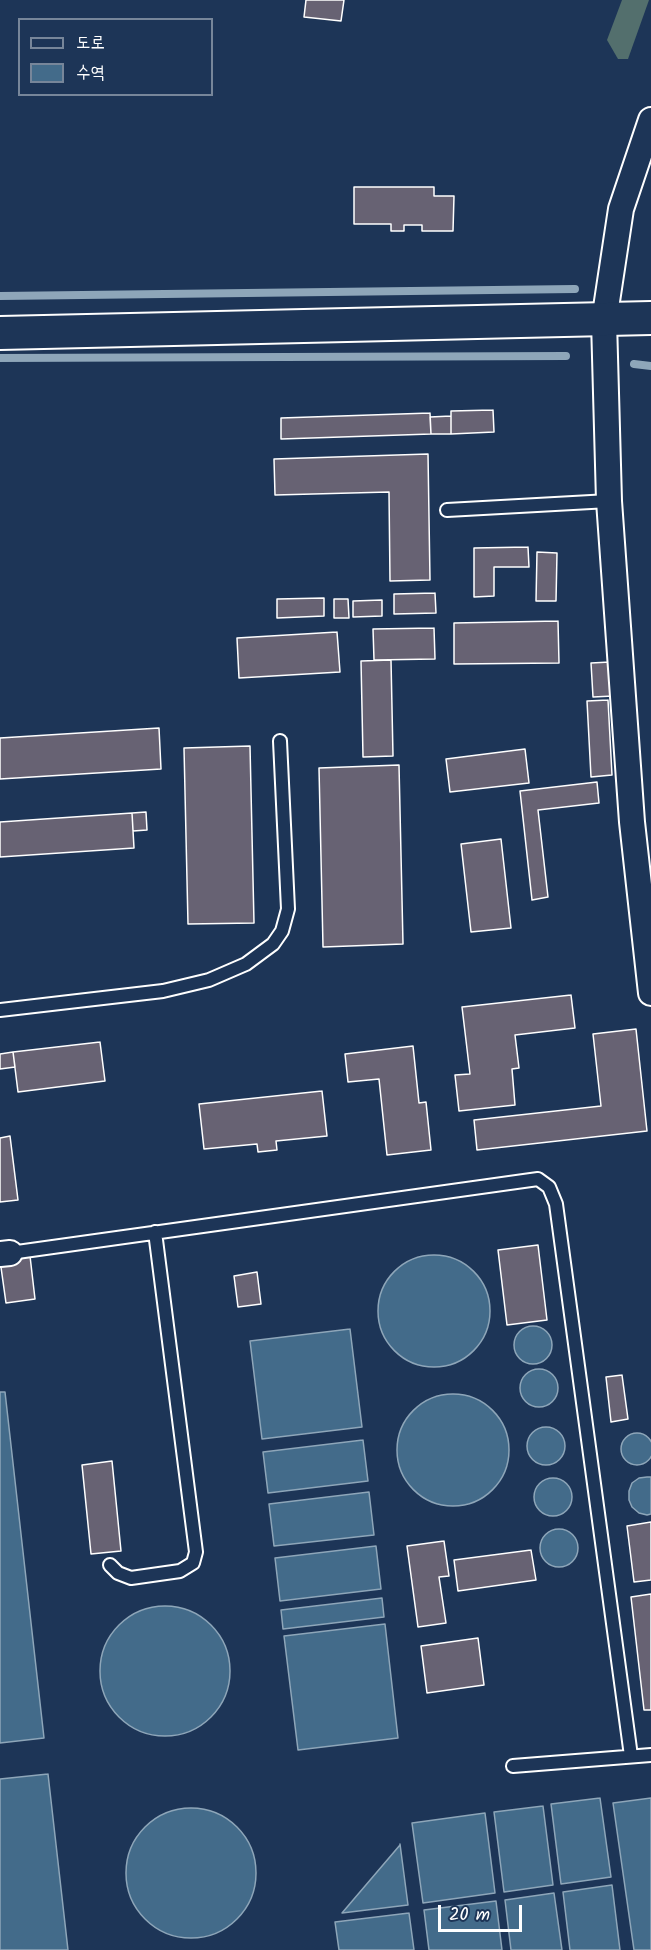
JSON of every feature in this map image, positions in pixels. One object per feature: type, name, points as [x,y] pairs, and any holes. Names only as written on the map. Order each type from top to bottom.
[{"type":"street","points":[[651,120],[621,208],[604,321],[609,501],[632,822],[651,993]]},
{"type":"street","points":[[0,333],[604,321],[651,318]]},
{"type":"lane","points":[[447,510],[609,501]]},
{"type":"lane","points":[[0,1010],[163,991],[209,980],[246,964],[273,944],[282,931],[288,909],[280,741]]},
{"type":"lane","points":[[5,1253],[538,1179],[549,1187],[556,1204],[631,1756]]},
{"type":"lane","points":[[110,1565],[118,1573],[131,1578],[180,1571],[193,1563],[196,1552],[155,1232]]},
{"type":"lane","points":[[513,1766],[651,1755]]},
{"type":"green space","points":[[622,0],[649,0],[628,59],[618,59],[607,40]]},
{"type":"water","points":[[434,1255],[455,1259],[474,1271],[486,1290],[490,1311],[486,1332],[474,1351],[455,1363],[434,1367],[413,1363],[394,1351],[382,1332],[378,1311],[382,1290],[394,1271],[413,1259]]},
{"type":"water","points":[[533,1326],[546,1332],[552,1345],[546,1358],[533,1364],[520,1358],[514,1345],[520,1332]]},
{"type":"water","points":[[350,1329],[362,1427],[262,1439],[250,1341]]},
{"type":"water","points":[[539,1369],[552,1375],[558,1388],[552,1401],[539,1407],[526,1401],[520,1388],[526,1375]]},
{"type":"water","points":[[0,1392],[5,1392],[44,1738],[0,1743]]},
{"type":"water","points":[[453,1394],[474,1398],[493,1410],[505,1429],[509,1450],[505,1471],[493,1490],[474,1502],[453,1506],[432,1502],[413,1490],[401,1471],[397,1450],[401,1429],[413,1410],[432,1398]]},
{"type":"water","points":[[546,1427],[559,1433],[565,1446],[559,1459],[546,1465],[533,1459],[527,1446],[533,1433]]},
{"type":"water","points":[[637,1433],[648,1438],[652,1443],[652,1455],[648,1460],[637,1465],[626,1460],[621,1449],[626,1438]]},
{"type":"water","points":[[363,1440],[368,1481],[268,1493],[263,1452]]},
{"type":"water","points":[[651,1477],[651,1514],[647,1515],[639,1513],[632,1507],[629,1491],[632,1483],[639,1478]]},
{"type":"water","points":[[553,1478],[566,1484],[572,1497],[566,1510],[553,1516],[540,1510],[534,1497],[540,1484]]},
{"type":"water","points":[[369,1492],[374,1535],[274,1546],[269,1504]]},
{"type":"water","points":[[559,1529],[572,1535],[578,1548],[572,1561],[559,1567],[546,1561],[540,1548],[546,1535]]},
{"type":"water","points":[[376,1546],[381,1589],[280,1601],[275,1558]]},
{"type":"water","points":[[382,1598],[384,1617],[283,1629],[281,1610]]},
{"type":"water","points":[[165,1606],[190,1611],[211,1625],[225,1646],[230,1671],[225,1696],[211,1717],[190,1731],[165,1736],[140,1731],[119,1717],[105,1696],[100,1671],[105,1646],[119,1625],[140,1611]]},
{"type":"water","points":[[385,1624],[398,1738],[298,1750],[284,1636]]},
{"type":"water","points":[[48,1774],[68,1950],[0,1950],[0,1779]]},
{"type":"water","points":[[600,1798],[611,1877],[561,1884],[551,1804]]},
{"type":"water","points":[[651,1798],[651,1950],[634,1950],[613,1803]]},
{"type":"water","points":[[543,1806],[553,1885],[504,1892],[494,1812]]},
{"type":"water","points":[[191,1808],[216,1813],[237,1827],[251,1848],[256,1873],[251,1898],[237,1919],[216,1933],[191,1938],[166,1933],[145,1919],[131,1898],[126,1873],[131,1848],[145,1827],[166,1813]]},
{"type":"water","points":[[485,1813],[495,1893],[423,1903],[412,1823]]},
{"type":"water","points":[[400,1845],[408,1905],[342,1913]]},
{"type":"water","points":[[612,1885],[620,1950],[570,1950],[563,1892]]},
{"type":"water","points":[[554,1893],[562,1950],[511,1950],[505,1900]]},
{"type":"water","points":[[496,1901],[502,1950],[429,1950],[424,1910]]},
{"type":"water","points":[[409,1913],[414,1950],[339,1950],[335,1922]]},
{"type":"building","points":[[306,0],[344,0],[341,21],[304,17]]},
{"type":"building","points":[[354,187],[434,187],[434,196],[454,196],[453,231],[422,231],[422,225],[404,225],[404,231],[391,231],[391,224],[354,224]]},
{"type":"building","points":[[493,410],[494,432],[451,434],[451,411]]},
{"type":"building","points":[[430,413],[431,434],[281,439],[281,418]]},
{"type":"building","points":[[451,416],[451,434],[431,434],[430,417]]},
{"type":"building","points":[[428,454],[430,580],[390,581],[389,492],[275,495],[274,459]]},
{"type":"building","points":[[528,547],[529,567],[494,567],[494,596],[474,597],[474,548]]},
{"type":"building","points":[[537,552],[557,553],[556,601],[536,601]]},
{"type":"building","points":[[435,593],[436,613],[394,614],[394,594]]},
{"type":"building","points":[[324,598],[324,616],[277,618],[277,599]]},
{"type":"building","points":[[334,599],[348,599],[349,618],[334,618]]},
{"type":"building","points":[[382,600],[382,616],[353,617],[353,601]]},
{"type":"building","points":[[558,621],[559,663],[454,664],[454,623]]},
{"type":"building","points":[[434,628],[435,659],[374,660],[373,629]]},
{"type":"building","points":[[337,632],[340,672],[239,678],[237,638]]},
{"type":"building","points":[[391,660],[393,756],[363,757],[361,661]]},
{"type":"building","points":[[610,662],[613,696],[593,697],[591,663]]},
{"type":"building","points":[[608,700],[612,775],[591,777],[587,701]]},
{"type":"building","points":[[159,728],[161,769],[0,779],[0,738]]},
{"type":"building","points":[[250,746],[254,923],[188,924],[184,748]]},
{"type":"building","points":[[525,749],[529,783],[450,792],[446,759]]},
{"type":"building","points":[[399,765],[403,944],[323,947],[319,768]]},
{"type":"building","points":[[597,782],[599,803],[538,810],[548,897],[532,900],[520,791]]},
{"type":"building","points":[[146,812],[147,830],[133,831],[132,813]]},
{"type":"building","points":[[132,813],[134,848],[0,857],[0,822]]},
{"type":"building","points":[[501,839],[511,928],[471,932],[461,844]]},
{"type":"building","points":[[571,995],[575,1028],[515,1035],[519,1068],[512,1069],[515,1105],[459,1111],[455,1075],[470,1074],[462,1007]]},
{"type":"building","points":[[636,1029],[647,1131],[477,1150],[474,1120],[601,1106],[593,1034]]},
{"type":"building","points":[[100,1042],[105,1081],[18,1092],[13,1052]]},
{"type":"building","points":[[413,1046],[419,1103],[426,1102],[431,1150],[387,1155],[379,1079],[348,1082],[345,1054]]},
{"type":"building","points":[[13,1052],[15,1067],[0,1069],[0,1054]]},
{"type":"building","points":[[322,1091],[327,1136],[276,1141],[277,1150],[258,1152],[257,1144],[204,1149],[199,1104]]},
{"type":"building","points":[[10,1136],[18,1200],[0,1202],[0,1138]]},
{"type":"building","points":[[538,1245],[547,1320],[507,1325],[498,1250]]},
{"type":"building","points":[[30,1256],[35,1299],[6,1303],[0,1260]]},
{"type":"building","points":[[257,1272],[261,1304],[238,1307],[234,1276]]},
{"type":"building","points":[[622,1375],[628,1419],[611,1422],[606,1377]]},
{"type":"building","points":[[112,1461],[121,1551],[91,1554],[82,1465]]},
{"type":"building","points":[[651,1522],[651,1580],[634,1582],[627,1526]]},
{"type":"building","points":[[444,1541],[449,1576],[439,1577],[446,1623],[418,1627],[407,1546]]},
{"type":"building","points":[[531,1550],[536,1580],[458,1591],[454,1560]]},
{"type":"building","points":[[651,1594],[651,1710],[644,1710],[631,1597]]},
{"type":"building","points":[[478,1638],[484,1685],[427,1693],[421,1646]]},
{"type":"waterway","points":[[0,296],[575,289]]},
{"type":"waterway","points":[[0,358],[566,356]]},
{"type":"waterway","points":[[634,364],[651,366]]}]
